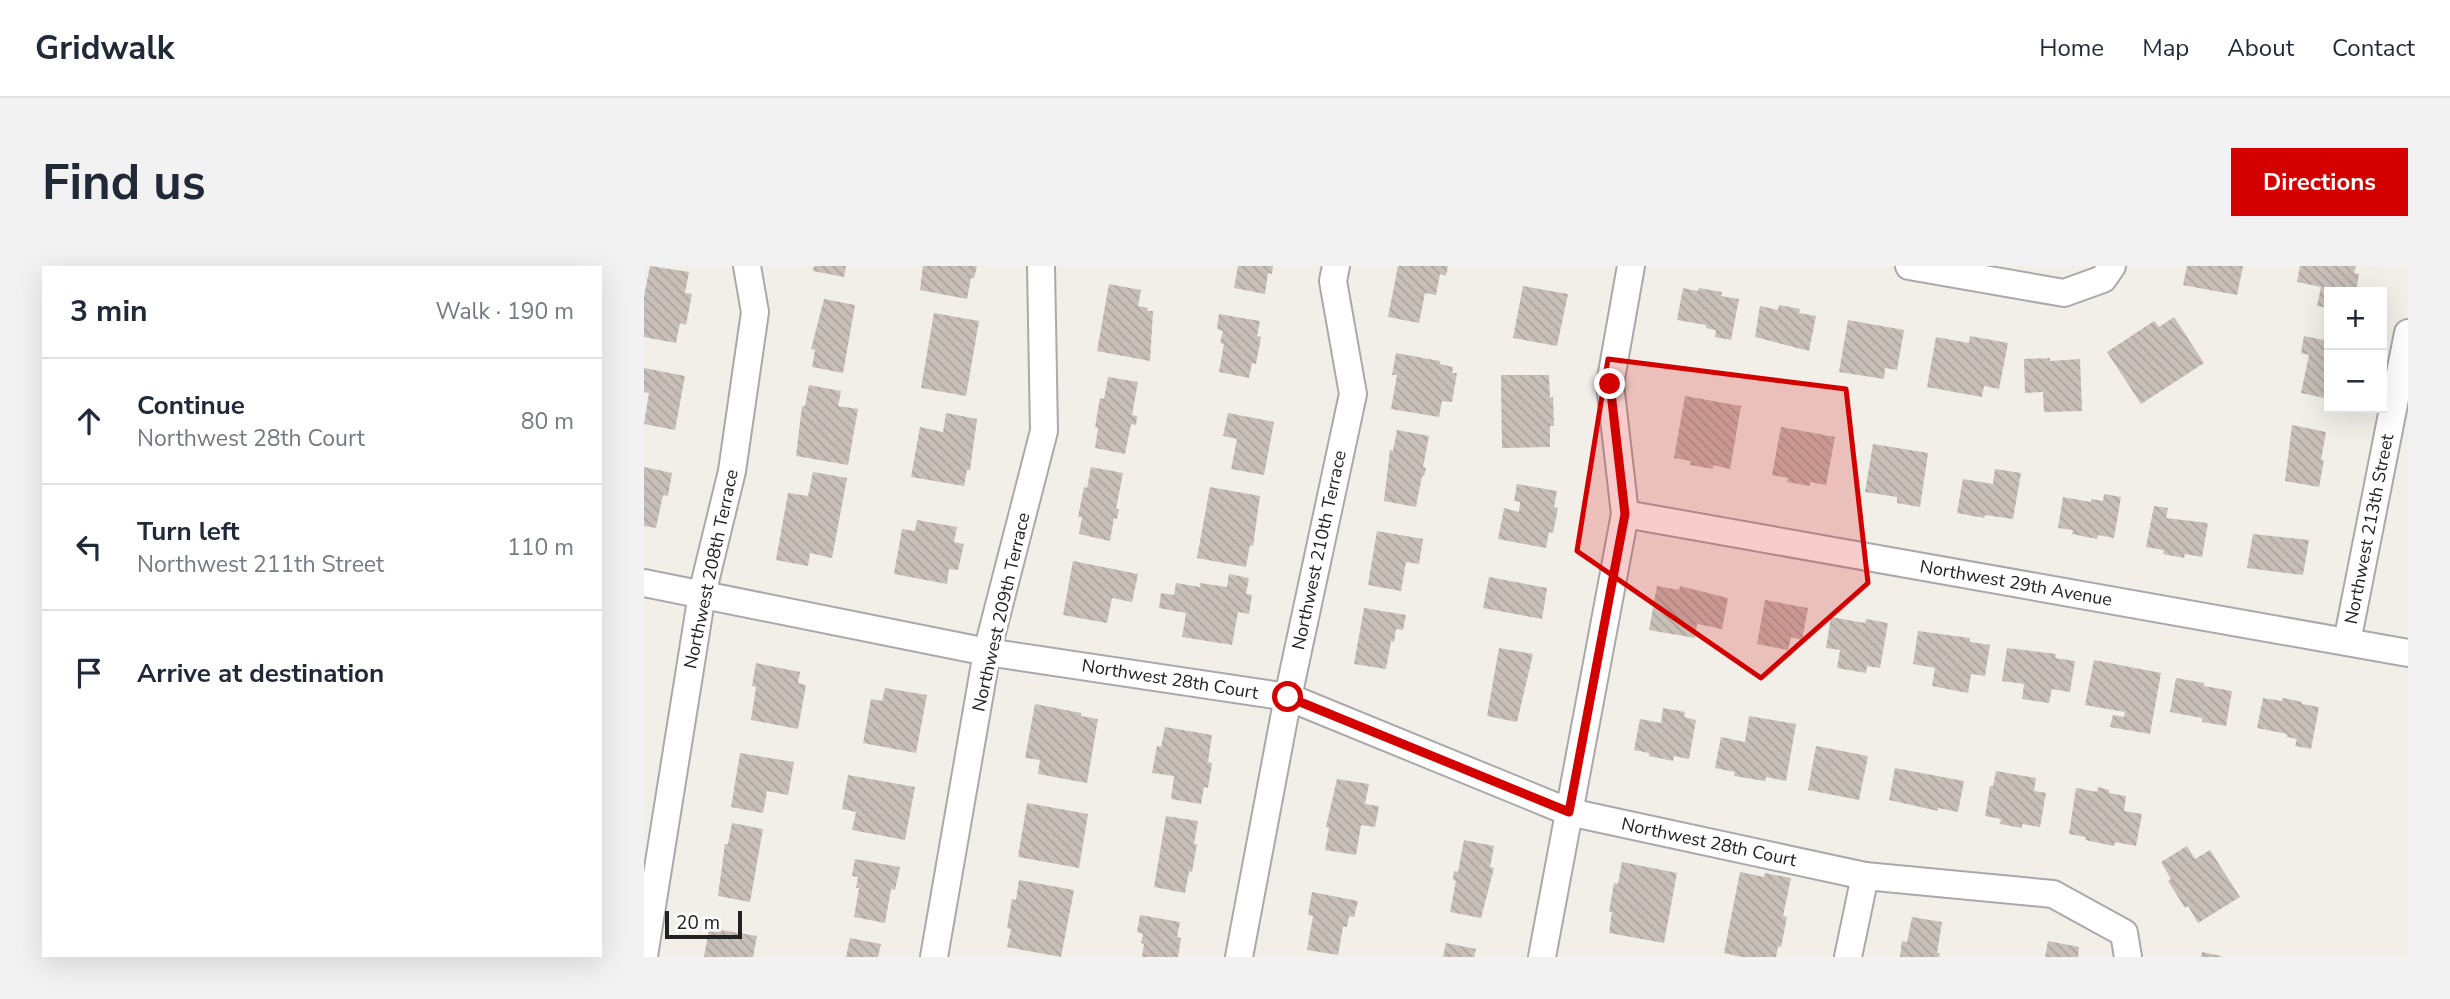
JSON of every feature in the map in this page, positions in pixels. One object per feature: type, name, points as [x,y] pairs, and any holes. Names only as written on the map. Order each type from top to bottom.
[{"type":"street","name":"Northwest 208th Terrace","points":[[644,956],[702,594],[732,471],[755,312],[747,266]]},
{"type":"street","name":"Northwest 209th Terrace","points":[[934,957],[988,652],[1044,431],[1041,266]]},
{"type":"street","name":"Northwest 210th Terrace","points":[[1239,957],[1288,697],[1353,394],[1334,281],[1336,266]]},
{"type":"street","points":[[1542,957],[1625,514],[1610,384],[1632,266]]},
{"type":"street","points":[[1909,266],[2064,293],[2107,273]]},
{"type":"street","name":"Northwest 213th Street","points":[[2347,642],[2408,333]]},
{"type":"street","name":"Northwest 29th Avenue","points":[[1625,514],[2408,653]]},
{"type":"street","name":"Northwest 28th Court","points":[[644,583],[988,652],[1288,697],[1569,812],[1865,876],[2053,894],[2126,945]]},
{"type":"street","points":[[1848,957],[1865,876]]},
{"type":"highlighted area","points":[[1608,359],[1846,389],[1868,583],[1761,678],[1577,551]]},
{"type":"building","points":[[650,266],[689,272],[685,293],[692,294],[686,325],[680,323],[676,343],[644,337],[644,296]]},
{"type":"building","points":[[814,266],[846,266],[844,277],[813,271]]},
{"type":"building","points":[[923,266],[977,266],[974,278],[971,278],[967,299],[920,290]]},
{"type":"building","points":[[1238,266],[1273,266],[1272,274],[1268,273],[1265,294],[1234,288]]},
{"type":"building","points":[[1398,266],[1448,266],[1446,276],[1440,274],[1436,295],[1425,293],[1419,323],[1388,317]]},
{"type":"building","points":[[2187,266],[2243,266],[2237,295],[2183,285]]},
{"type":"building","points":[[2300,266],[2356,266],[2354,273],[2359,274],[2357,287],[2324,287],[2324,307],[2317,306],[2321,287],[2297,282]]},
{"type":"building","points":[[1109,284],[1141,290],[1138,306],[1153,311],[1150,361],[1097,351]]},
{"type":"building","points":[[1523,286],[1568,294],[1557,346],[1513,338]]},
{"type":"building","points":[[1683,288],[1722,292],[1721,296],[1739,299],[1731,340],[1715,337],[1716,330],[1706,328],[1706,325],[1677,320]]},
{"type":"building","points":[[824,299],[855,305],[843,373],[812,367],[815,350],[811,349]]},
{"type":"building","points":[[1779,305],[1800,309],[1799,313],[1816,316],[1809,351],[1755,337],[1760,306],[1778,310]]},
{"type":"building","points":[[934,313],[979,321],[966,396],[921,388]]},
{"type":"building","points":[[1219,314],[1260,321],[1257,336],[1261,337],[1256,364],[1252,363],[1249,378],[1219,372],[1224,344],[1220,343],[1223,331],[1217,329]]},
{"type":"building","points":[[2174,317],[2204,363],[2141,404],[2107,352],[2154,321],[2159,327]]},
{"type":"building","points":[[1848,320],[1904,330],[1897,370],[1885,368],[1884,379],[1839,372]]},
{"type":"building","points":[[1970,336],[2008,343],[1999,389],[1984,386],[1982,397],[1927,387],[1936,337],[1969,343]]},
{"type":"building","points":[[2304,336],[2324,340],[2324,398],[2301,393],[2309,355],[2301,353]]},
{"type":"building","points":[[1396,353],[1440,361],[1440,364],[1453,367],[1452,373],[1457,373],[1452,402],[1442,401],[1439,417],[1391,409],[1397,375],[1392,375]]},
{"type":"building","points":[[2050,358],[2050,361],[2080,359],[2082,411],[2044,412],[2043,392],[2025,393],[2024,359]]},
{"type":"building","points":[[644,368],[685,376],[675,430],[644,424],[649,393],[644,392]]},
{"type":"building","points":[[1501,375],[1549,375],[1554,426],[1550,426],[1550,447],[1502,448]]},
{"type":"building","points":[[1108,377],[1138,382],[1132,415],[1137,416],[1136,425],[1131,424],[1125,454],[1095,448],[1100,398],[1104,399]]},
{"type":"building","points":[[809,385],[841,391],[838,406],[858,409],[848,465],[796,456],[802,406],[805,406]]},
{"type":"building","points":[[1685,396],[1741,406],[1730,469],[1713,465],[1713,469],[1690,465],[1691,461],[1674,458]]},
{"type":"building","points":[[946,413],[977,419],[970,470],[967,470],[964,486],[911,477],[920,427],[943,432]]},
{"type":"building","points":[[1228,413],[1274,422],[1264,475],[1231,469],[1237,439],[1223,436]]},
{"type":"building","points":[[2292,425],[2326,432],[2319,487],[2285,481]]},
{"type":"building","points":[[1781,427],[1835,437],[1826,485],[1810,482],[1810,486],[1787,482],[1788,478],[1772,475]]},
{"type":"building","points":[[1397,430],[1429,436],[1423,467],[1426,468],[1416,507],[1384,501],[1390,450],[1393,451]]},
{"type":"building","points":[[1873,444],[1928,453],[1920,507],[1897,503],[1897,497],[1865,492]]},
{"type":"building","points":[[644,467],[672,473],[668,496],[663,495],[656,528],[644,526]]},
{"type":"building","points":[[1091,467],[1123,473],[1116,509],[1119,509],[1117,519],[1114,518],[1110,541],[1079,534],[1082,517],[1078,517]]},
{"type":"building","points":[[1995,469],[2021,473],[2013,519],[1957,513],[1963,479],[1993,484]]},
{"type":"building","points":[[813,472],[847,478],[832,558],[810,553],[808,566],[776,560],[788,493],[808,496]]},
{"type":"building","points":[[1517,484],[1557,491],[1554,507],[1558,508],[1553,533],[1549,532],[1546,548],[1498,539],[1504,508],[1519,512],[1520,502],[1514,501]]},
{"type":"building","points":[[1210,487],[1260,496],[1253,546],[1250,545],[1246,567],[1197,558]]},
{"type":"building","points":[[2104,494],[2121,497],[2114,538],[2098,535],[2097,539],[2072,534],[2073,530],[2058,528],[2063,497],[2091,502],[2091,499],[2103,501]]},
{"type":"building","points":[[2154,506],[2168,508],[2166,518],[2208,523],[2202,557],[2185,554],[2184,558],[2163,554],[2164,550],[2146,547]]},
{"type":"building","points":[[917,520],[957,527],[954,542],[964,544],[958,570],[949,569],[947,584],[894,574],[902,529],[915,531]]},
{"type":"building","points":[[1377,531],[1423,539],[1419,564],[1406,562],[1401,591],[1368,585]]},
{"type":"building","points":[[2253,534],[2309,540],[2303,575],[2247,568]]},
{"type":"building","points":[[1073,561],[1138,574],[1132,602],[1112,598],[1107,623],[1063,615]]},
{"type":"building","points":[[1229,574],[1249,578],[1246,594],[1252,595],[1249,614],[1238,612],[1232,645],[1182,637],[1186,613],[1159,608],[1161,593],[1174,595],[1176,583],[1200,587],[1200,583],[1227,587]]},
{"type":"building","points":[[1489,577],[1547,588],[1542,619],[1483,608]]},
{"type":"building","points":[[1657,586],[1679,590],[1680,586],[1728,598],[1722,629],[1697,624],[1695,638],[1649,630]]},
{"type":"building","points":[[1765,600],[1808,608],[1802,640],[1791,637],[1788,650],[1757,644]]},
{"type":"building","points":[[1364,608],[1406,615],[1403,630],[1396,629],[1394,642],[1391,641],[1386,669],[1354,664]]},
{"type":"building","points":[[1831,617],[1865,623],[1866,619],[1888,623],[1880,668],[1867,666],[1866,673],[1837,668],[1840,650],[1826,648]]},
{"type":"building","points":[[1918,631],[1970,638],[1970,642],[1990,645],[1985,676],[1971,674],[1968,693],[1932,686],[1935,668],[1913,664]]},
{"type":"building","points":[[1499,648],[1533,654],[1517,722],[1487,716]]},
{"type":"building","points":[[2007,648],[2056,654],[2055,658],[2075,661],[2070,692],[2052,689],[2049,703],[2022,699],[2024,684],[2002,681]]},
{"type":"building","points":[[2094,660],[2161,673],[2150,734],[2110,727],[2113,715],[2124,717],[2125,712],[2085,705]]},
{"type":"building","points":[[756,663],[800,672],[798,683],[806,685],[798,729],[751,720]]},
{"type":"building","points":[[2176,678],[2232,691],[2226,726],[2170,712]]},
{"type":"building","points":[[885,688],[927,695],[916,753],[863,743],[871,699],[882,701]]},
{"type":"building","points":[[2263,698],[2282,701],[2283,698],[2319,707],[2311,749],[2295,746],[2297,739],[2287,737],[2287,734],[2257,728]]},
{"type":"building","points":[[1035,704],[1098,719],[1087,783],[1038,774],[1040,760],[1025,758]]},
{"type":"building","points":[[1663,708],[1685,712],[1684,717],[1696,720],[1689,759],[1674,756],[1673,761],[1634,750],[1640,719],[1661,723]]},
{"type":"building","points":[[1749,716],[1796,724],[1786,781],[1734,776],[1735,772],[1715,768],[1721,737],[1745,742]]},
{"type":"building","points":[[1165,727],[1212,735],[1208,762],[1212,763],[1208,788],[1204,787],[1201,804],[1171,799],[1174,776],[1152,773],[1157,746],[1161,747]]},
{"type":"building","points":[[1816,746],[1868,756],[1859,800],[1808,790]]},
{"type":"building","points":[[740,753],[794,762],[788,795],[767,791],[763,813],[731,807]]},
{"type":"building","points":[[1895,768],[1964,781],[1958,812],[1938,808],[1938,811],[1889,800]]},
{"type":"building","points":[[1996,771],[2036,778],[2034,791],[2046,793],[2040,827],[2022,824],[2022,828],[2000,824],[2001,819],[1985,816],[1990,786],[1993,786]]},
{"type":"building","points":[[848,775],[915,787],[905,840],[852,830],[856,812],[842,809]]},
{"type":"building","points":[[1337,779],[1369,784],[1365,804],[1379,806],[1375,827],[1361,825],[1356,855],[1325,850],[1329,828],[1326,827]]},
{"type":"building","points":[[2098,787],[2109,790],[2109,793],[2126,796],[2124,811],[2142,814],[2136,846],[2115,842],[2114,846],[2069,834],[2076,788],[2097,792]]},
{"type":"building","points":[[1027,803],[1088,814],[1079,868],[1018,857]]},
{"type":"building","points":[[1166,816],[1198,821],[1192,872],[1189,871],[1185,893],[1154,887]]},
{"type":"building","points":[[732,823],[763,829],[750,902],[718,896],[725,844],[728,844]]},
{"type":"building","points":[[1464,840],[1494,846],[1490,867],[1494,868],[1481,918],[1450,912],[1456,881],[1453,880],[1454,871],[1458,872]]},
{"type":"building","points":[[2187,846],[2195,859],[2210,850],[2240,897],[2198,923],[2168,881],[2171,879],[2161,862]]},
{"type":"building","points":[[855,859],[900,867],[895,890],[891,889],[885,923],[854,917],[859,888],[856,888],[858,877],[852,876]]},
{"type":"building","points":[[1622,862],[1677,873],[1664,943],[1609,933],[1614,883],[1618,884]]},
{"type":"building","points":[[1740,872],[1764,877],[1765,873],[1791,878],[1783,916],[1787,917],[1781,947],[1778,946],[1776,957],[1742,957],[1724,953]]},
{"type":"building","points":[[1019,880],[1074,890],[1061,957],[1007,947],[1011,929],[1007,928],[1012,899],[1016,900]]},
{"type":"building","points":[[1312,892],[1358,901],[1354,917],[1349,916],[1347,927],[1343,927],[1338,955],[1307,950],[1313,916],[1308,915]]},
{"type":"building","points":[[1140,915],[1180,922],[1177,937],[1181,938],[1178,957],[1142,957],[1143,934],[1137,932]]},
{"type":"building","points":[[1912,917],[1942,922],[1937,953],[1940,953],[1939,957],[1900,957],[1902,941],[1907,942]]},
{"type":"building","points":[[709,928],[757,936],[753,957],[704,957]]},
{"type":"building","points":[[850,938],[881,944],[878,957],[846,957]]},
{"type":"building","points":[[2048,941],[2079,947],[2078,957],[2045,957]]},
{"type":"building","points":[[1446,943],[1476,949],[1474,957],[1443,957]]},
{"type":"building","points":[[2202,952],[2221,956],[2221,957],[2201,957]]},
{"type":"route","points":[[1288,697],[1569,812],[1625,514],[1610,384]]}]
